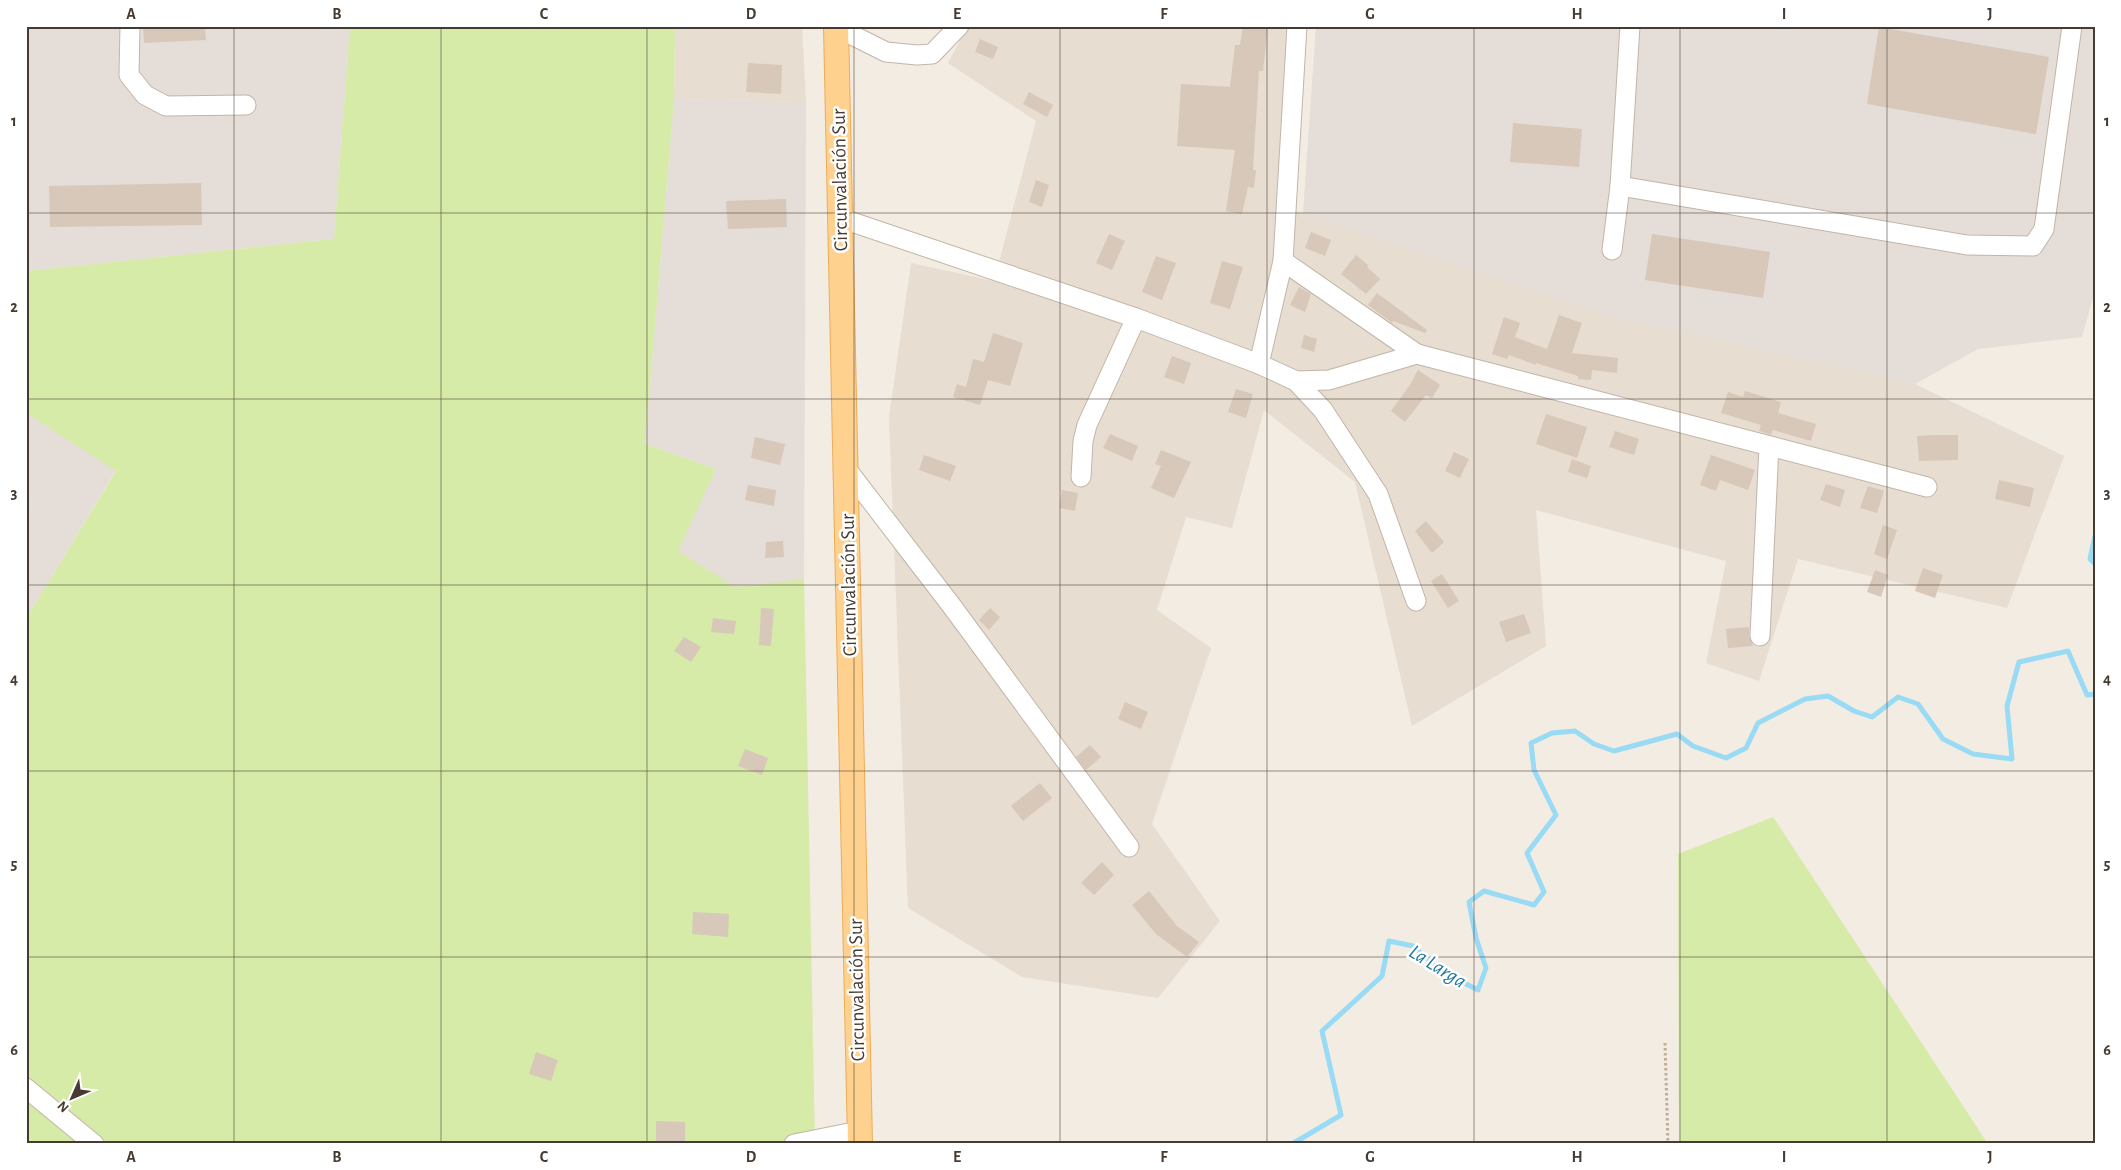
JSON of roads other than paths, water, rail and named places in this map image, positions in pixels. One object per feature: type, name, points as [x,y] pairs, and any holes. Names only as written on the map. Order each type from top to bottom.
[{"type":"main road","name":"Circunvalación Sur","points":[[836,27],[860,1137]]},
{"type":"street","points":[[130,26],[129,76],[145,95],[166,106],[246,105]]},
{"type":"street","points":[[836,27],[886,52],[917,55],[932,54],[959,26]]},
{"type":"street","points":[[1259,364],[1283,261],[1297,26]]},
{"type":"street","points":[[1612,250],[1620,186],[1630,26]]},
{"type":"street","points":[[1620,186],[1967,246],[2033,246],[2044,229],[2072,26]]},
{"type":"street","points":[[840,218],[1136,318],[1259,364],[1296,381],[1323,410],[1378,494],[1416,601]]},
{"type":"street","points":[[1283,261],[1417,354],[1927,487]]},
{"type":"street","points":[[1081,477],[1083,441],[1087,425],[1136,318]]},
{"type":"street","points":[[1296,381],[1329,380],[1417,354]]},
{"type":"street","points":[[1760,636],[1770,446]]},
{"type":"street","points":[[845,467],[951,605],[1128,847]]},
{"type":"street","points":[[26,1088],[94,1144]]},
{"type":"street","points":[[794,1144],[860,1137]]},
{"type":"waterway","name":"La Larga","points":[[2095,536],[2090,559],[2095,564]]},
{"type":"waterway","name":"La Larga","points":[[1292,1144],[1341,1115],[1322,1031],[1382,976],[1389,941],[1413,946],[1439,970],[1478,990],[1486,968],[1476,938],[1469,902],[1484,891],[1534,905],[1544,892],[1527,853],[1556,815],[1534,770],[1531,743],[1552,733],[1575,731],[1594,744],[1614,751],[1677,734],[1693,746],[1726,758],[1746,748],[1758,723],[1805,699],[1828,696],[1854,711],[1872,717],[1898,697],[1918,704],[1943,739],[1973,754],[2012,759],[2007,706],[2019,662],[2068,651],[2087,695],[2095,694]]}]
